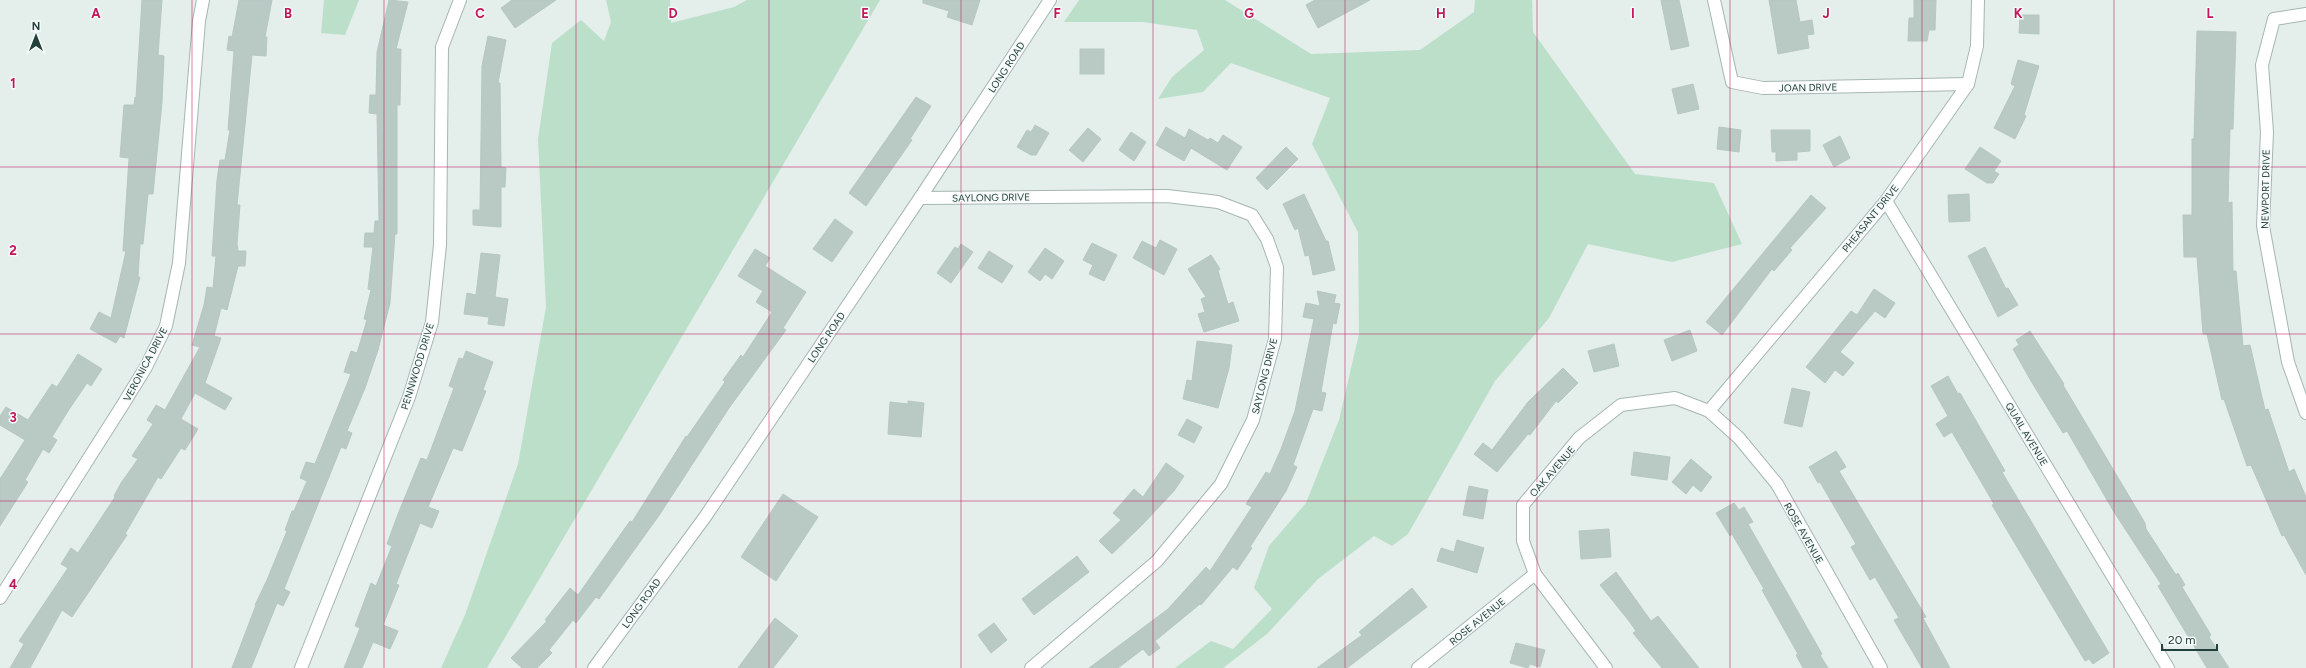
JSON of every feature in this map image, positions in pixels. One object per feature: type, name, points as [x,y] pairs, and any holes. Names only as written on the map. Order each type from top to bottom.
[{"type":"street","name":"VERONICA DRIVE","points":[[0,598],[146,367],[166,326],[180,263],[199,21],[203,0]]},
{"type":"street","name":"PENNWOOD DRIVE","points":[[301,668],[409,397],[432,322],[440,245],[442,47],[460,0]]},
{"type":"street","name":"LONG ROAD","points":[[594,668],[705,517],[920,198],[1050,0]]},
{"type":"street","name":"JOAN DRIVE","points":[[1714,0],[1732,82],[1764,88],[1968,84]]},
{"type":"street","name":"PHEASANT DRIVE","points":[[1709,411],[1886,201],[1968,84],[1977,46],[1978,0]]},
{"type":"street","name":"NEWPORT DRIVE","points":[[2306,14],[2274,18],[2262,65],[2267,132],[2263,226],[2288,362],[2306,413]]},
{"type":"street","name":"SAYLONG DRIVE","points":[[920,198],[1160,196],[1218,202],[1252,215],[1267,239],[1277,267],[1275,339],[1253,420],[1221,484],[1157,561],[1031,668]]},
{"type":"street","name":"QUAIL AVENUE","points":[[1886,201],[2168,668]]},
{"type":"street","name":"OAK AVENUE","points":[[1606,668],[1535,574],[1523,540],[1523,505],[1579,438],[1621,406],[1675,398],[1709,411]]},
{"type":"street","name":"ROSE AVENUE","points":[[1709,411],[1739,438],[1777,484],[1881,668]]},
{"type":"street","name":"ROSE AVENUE","points":[[1418,668],[1535,574]]},
{"type":"green space","points":[[324,0],[359,0],[345,35],[321,33]]},
{"type":"green space","points":[[606,0],[670,0],[671,23],[734,7],[747,0],[880,0],[487,668],[441,668],[465,615],[518,464],[546,307],[538,139],[552,43],[581,20],[604,41],[611,22]]},
{"type":"green space","points":[[1079,0],[1225,0],[1311,54],[1420,50],[1474,12],[1475,0],[1532,0],[1533,32],[1635,174],[1714,183],[1742,244],[1672,262],[1588,244],[1549,318],[1495,381],[1408,534],[1392,546],[1374,536],[1318,579],[1267,634],[1223,668],[1175,668],[1211,641],[1233,649],[1272,609],[1254,588],[1269,546],[1306,503],[1339,420],[1359,334],[1358,232],[1312,144],[1330,98],[1231,63],[1203,92],[1158,99],[1172,77],[1204,50],[1197,30],[1143,22],[1064,22]]},
{"type":"building","points":[[142,0],[162,0],[158,55],[164,56],[162,102],[153,194],[148,194],[143,244],[140,244],[138,277],[140,277],[124,338],[120,336],[116,343],[90,329],[99,312],[111,318],[126,251],[123,251],[129,158],[120,157],[124,105],[134,105],[135,97],[136,98]]},
{"type":"building","points":[[239,0],[272,0],[265,37],[267,37],[266,56],[252,55],[237,205],[240,205],[237,244],[238,251],[246,251],[245,266],[238,266],[227,310],[221,308],[214,336],[221,338],[205,383],[232,398],[225,410],[195,393],[181,419],[198,429],[185,450],[181,448],[161,479],[158,477],[125,534],[127,535],[72,617],[62,610],[30,668],[10,668],[24,644],[19,641],[68,568],[61,564],[71,548],[78,553],[115,497],[114,496],[121,483],[138,459],[132,456],[153,424],[147,420],[156,405],[165,410],[200,347],[192,345],[204,305],[207,287],[213,288],[216,256],[212,256],[217,180],[220,160],[225,160],[230,130],[228,130],[234,51],[227,50],[229,36],[232,37]]},
{"type":"building","points":[[389,0],[408,2],[396,49],[401,49],[400,105],[397,105],[397,234],[395,234],[390,303],[378,350],[365,388],[347,431],[352,433],[346,449],[341,447],[284,589],[290,592],[283,606],[277,603],[251,668],[232,668],[255,605],[287,531],[285,530],[292,511],[294,511],[307,481],[300,478],[306,462],[315,464],[351,374],[344,372],[351,351],[357,353],[367,320],[364,319],[371,290],[368,289],[373,247],[364,247],[365,233],[374,233],[375,221],[379,221],[377,114],[369,113],[370,95],[376,95],[377,52]]},
{"type":"building","points":[[512,0],[556,0],[515,28],[501,8]]},
{"type":"building","points":[[923,0],[980,0],[972,25],[947,17],[949,11],[923,3]]},
{"type":"building","points":[[1315,0],[1370,0],[1318,28],[1306,5]]},
{"type":"building","points":[[1661,0],[1679,0],[1689,46],[1671,50]]},
{"type":"building","points":[[1769,0],[1796,0],[1800,22],[1812,20],[1814,34],[1807,35],[1809,48],[1778,54]]},
{"type":"building","points":[[1914,0],[1936,0],[1935,30],[1929,30],[1927,41],[1908,41],[1909,18],[1914,18]]},
{"type":"building","points":[[2020,15],[2039,15],[2039,34],[2019,33]]},
{"type":"building","points":[[2197,31],[2236,32],[2233,129],[2230,129],[2228,203],[2232,202],[2233,271],[2236,271],[2243,346],[2250,345],[2265,410],[2268,409],[2289,472],[2294,469],[2306,497],[2306,575],[2284,535],[2282,536],[2251,465],[2247,466],[2224,399],[2222,400],[2207,334],[2203,334],[2197,257],[2184,257],[2183,215],[2192,215],[2192,139],[2194,139]]},
{"type":"building","points":[[488,36],[506,40],[498,83],[500,83],[501,167],[506,168],[505,187],[501,187],[501,227],[473,225],[473,210],[480,210],[482,66]]},
{"type":"building","points":[[1080,49],[1104,49],[1104,74],[1080,74]]},
{"type":"building","points":[[2018,60],[2039,66],[2024,115],[2026,116],[2015,139],[1994,128],[2015,86],[2011,84]]},
{"type":"building","points":[[1693,84],[1699,109],[1678,114],[1672,89]]},
{"type":"building","points":[[916,97],[931,106],[910,139],[912,140],[866,206],[849,193]]},
{"type":"building","points":[[1035,125],[1049,133],[1036,155],[1031,155],[1017,147],[1027,130],[1031,132]]},
{"type":"building","points":[[1166,127],[1185,138],[1189,129],[1208,140],[1210,138],[1218,143],[1223,135],[1242,147],[1227,170],[1191,148],[1184,161],[1156,145]]},
{"type":"building","points":[[1719,127],[1741,130],[1739,152],[1717,149]]},
{"type":"building","points":[[1088,128],[1101,139],[1083,162],[1069,150]]},
{"type":"building","points":[[1771,130],[1810,130],[1810,151],[1797,152],[1797,160],[1776,161],[1776,152],[1772,152]]},
{"type":"building","points":[[1131,132],[1146,142],[1134,161],[1119,150]]},
{"type":"building","points":[[1840,136],[1850,158],[1834,167],[1823,145]]},
{"type":"building","points":[[1286,147],[1298,159],[1267,190],[1256,178]]},
{"type":"building","points":[[1980,147],[2001,161],[1994,171],[1999,174],[1993,183],[1987,183],[1965,169]]},
{"type":"building","points":[[1304,194],[1326,241],[1328,241],[1335,270],[1313,275],[1309,255],[1305,256],[1298,228],[1295,230],[1283,204]]},
{"type":"building","points":[[1969,194],[1970,221],[1949,222],[1948,195]]},
{"type":"building","points":[[1811,195],[1826,208],[1790,248],[1792,250],[1774,271],[1772,269],[1722,335],[1706,322]]},
{"type":"building","points":[[835,219],[853,232],[832,262],[813,249]]},
{"type":"building","points":[[1160,240],[1177,249],[1164,275],[1133,258],[1142,241],[1156,248]]},
{"type":"building","points":[[1092,243],[1117,255],[1104,281],[1089,274],[1093,265],[1083,260]]},
{"type":"building","points":[[961,244],[973,252],[951,283],[937,273],[955,247],[958,249]]},
{"type":"building","points":[[1985,247],[2006,289],[2008,288],[2018,305],[1998,317],[1968,256]]},
{"type":"building","points":[[1045,248],[1064,261],[1052,279],[1045,274],[1040,281],[1028,272]]},
{"type":"building","points":[[755,249],[770,258],[765,266],[806,292],[783,328],[786,330],[729,408],[660,514],[599,599],[596,597],[576,623],[573,620],[549,650],[552,653],[537,668],[522,668],[511,658],[547,621],[545,620],[570,588],[578,595],[630,521],[632,522],[686,436],[687,437],[725,382],[723,380],[741,355],[743,357],[772,312],[756,302],[763,291],[738,276]]},
{"type":"building","points":[[989,251],[1013,266],[1002,283],[978,268]]},
{"type":"building","points":[[481,253],[500,255],[495,297],[508,299],[504,326],[488,324],[489,317],[464,314],[467,293],[476,295]]},
{"type":"building","points":[[1211,255],[1220,269],[1218,271],[1228,304],[1233,302],[1239,321],[1204,332],[1198,314],[1205,312],[1201,299],[1206,297],[1188,269]]},
{"type":"building","points":[[1874,289],[1895,303],[1885,318],[1875,311],[1840,352],[1854,363],[1843,376],[1835,370],[1825,383],[1806,367],[1851,311],[1857,315]]},
{"type":"building","points":[[1317,291],[1336,295],[1334,303],[1340,304],[1336,324],[1333,323],[1321,392],[1326,393],[1322,411],[1313,409],[1293,465],[1297,467],[1286,491],[1250,547],[1252,548],[1237,570],[1233,567],[1201,605],[1200,604],[1155,641],[1160,648],[1149,656],[1143,649],[1118,668],[1089,668],[1168,609],[1206,567],[1210,571],[1252,507],[1246,504],[1266,472],[1270,474],[1295,411],[1314,319],[1303,317],[1306,303],[1320,306]]},
{"type":"building","points":[[1690,330],[1697,351],[1672,361],[1664,340]]},
{"type":"building","points":[[2030,331],[2064,384],[2063,385],[2145,523],[2146,529],[2176,575],[2178,573],[2185,585],[2182,587],[2211,635],[2209,637],[2229,668],[2207,668],[2158,586],[2161,584],[2114,512],[2067,431],[2063,433],[2031,381],[2013,349],[2019,345],[2016,340]]},
{"type":"building","points":[[1197,341],[1232,345],[1229,368],[1218,408],[1183,399],[1187,380],[1192,381]]},
{"type":"building","points":[[1614,344],[1619,366],[1594,372],[1588,351]]},
{"type":"building","points":[[466,351],[493,362],[483,390],[486,391],[462,451],[453,448],[428,507],[439,511],[432,528],[420,523],[396,584],[399,585],[383,625],[398,631],[390,649],[373,642],[362,668],[344,668],[360,628],[355,626],[371,583],[376,586],[392,546],[387,544],[398,514],[421,458],[427,460],[454,388],[449,386],[459,358],[463,359]]},
{"type":"building","points":[[78,354],[102,369],[91,386],[87,383],[68,411],[52,437],[57,440],[49,453],[43,449],[25,480],[28,482],[0,526],[0,479],[25,440],[0,425],[0,416],[6,407],[28,420],[52,384],[57,387]]},
{"type":"building","points":[[1563,368],[1578,383],[1558,403],[1556,401],[1530,435],[1528,434],[1497,472],[1474,454],[1483,443],[1492,450],[1528,402]]},
{"type":"building","points":[[1948,376],[1958,394],[1960,393],[2005,471],[2002,472],[2109,653],[2093,664],[2089,659],[2085,661],[1992,505],[1994,504],[1952,432],[1944,437],[1936,424],[1948,416],[1931,386]]},
{"type":"building","points":[[1792,388],[1810,392],[1802,427],[1784,423]]},
{"type":"building","points":[[908,401],[924,403],[921,437],[888,434],[890,402],[908,404]]},
{"type":"building","points":[[1187,419],[1202,427],[1194,443],[1178,435]]},
{"type":"building","points":[[1836,451],[1846,467],[1839,471],[1926,617],[1923,618],[1950,668],[1922,668],[1894,620],[1899,618],[1875,577],[1870,580],[1851,547],[1856,544],[1820,482],[1818,483],[1809,467]]},
{"type":"building","points":[[1634,452],[1670,457],[1667,480],[1631,475]]},
{"type":"building","points":[[1691,459],[1712,477],[1701,492],[1693,485],[1686,494],[1672,482]]},
{"type":"building","points":[[1166,463],[1184,476],[1174,491],[1112,554],[1099,541],[1121,520],[1113,513],[1134,489],[1143,497]]},
{"type":"building","points":[[1469,486],[1488,490],[1483,519],[1463,515]]},
{"type":"building","points":[[783,494],[818,517],[776,581],[741,557]]},
{"type":"building","points":[[1734,503],[1739,510],[1744,507],[1753,522],[1748,524],[1822,654],[1820,655],[1828,668],[1803,668],[1796,655],[1798,654],[1762,590],[1764,589],[1732,534],[1730,536],[1716,513]]},
{"type":"building","points":[[1609,529],[1611,557],[1581,559],[1579,531]]},
{"type":"building","points":[[1457,540],[1484,548],[1477,573],[1437,561],[1441,548],[1454,552]]},
{"type":"building","points":[[1077,556],[1089,572],[1034,615],[1022,599]]},
{"type":"building","points":[[1616,572],[1651,621],[1658,616],[1699,668],[1662,668],[1633,633],[1636,631],[1600,585]]},
{"type":"building","points":[[1412,588],[1427,607],[1347,668],[1317,668],[1362,635],[1359,632]]},
{"type":"building","points":[[775,618],[798,636],[773,668],[738,668]]},
{"type":"building","points":[[994,623],[1007,640],[991,653],[978,635]]},
{"type":"building","points":[[1516,643],[1545,650],[1540,667],[1530,664],[1528,668],[1510,663]]}]
